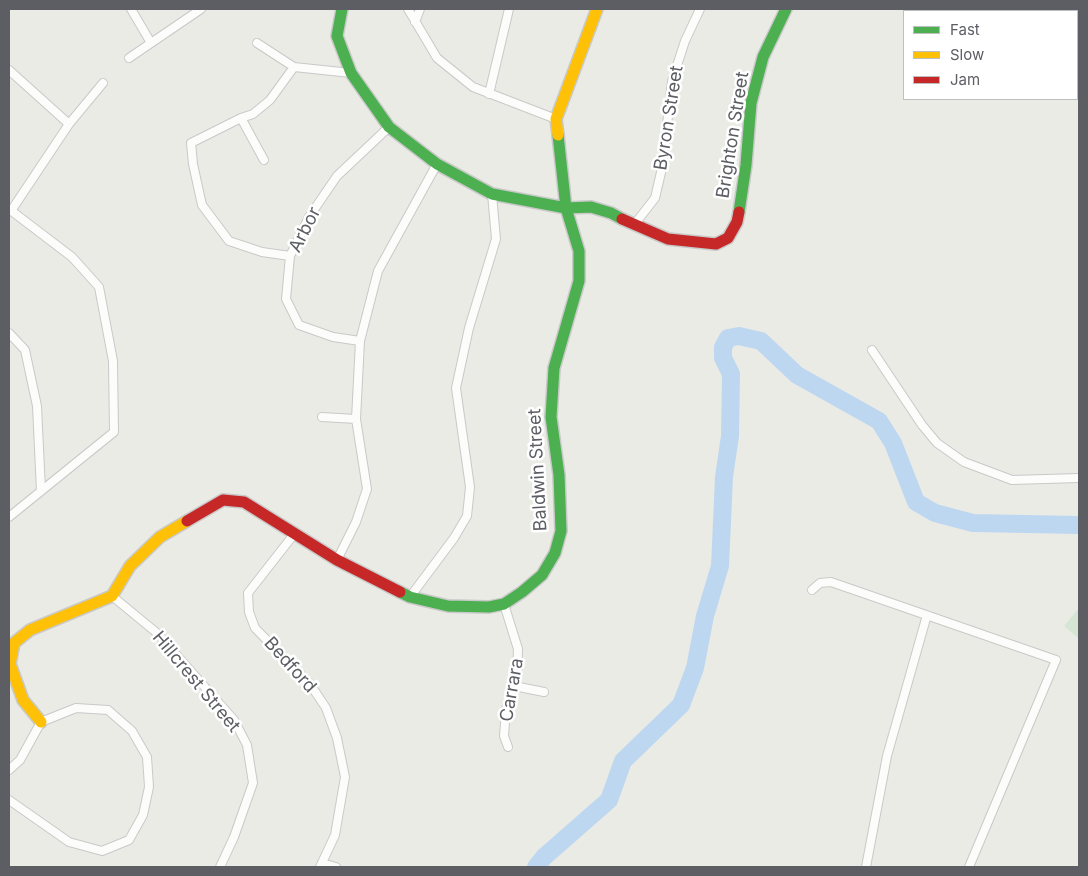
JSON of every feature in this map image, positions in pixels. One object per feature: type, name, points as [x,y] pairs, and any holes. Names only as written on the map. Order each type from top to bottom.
[{"type":"street","points":[[131,9],[151,43]]},
{"type":"street","points":[[129,58],[200,9]]},
{"type":"street","points":[[342,9],[337,36],[351,73],[389,127],[437,164],[492,194],[566,208],[591,207],[611,213],[634,225]]},
{"type":"street","points":[[408,9],[437,58],[473,87],[556,119],[597,9]]},
{"type":"street","points":[[414,22],[420,9]]},
{"type":"street","points":[[489,94],[509,9]]},
{"type":"street","name":"Byron Street","points":[[634,225],[655,198],[662,168],[672,81],[685,41],[700,9]]},
{"type":"street","name":"Brighton Street","points":[[634,225],[668,239],[716,244],[728,238],[737,222],[746,165],[752,103],[763,57],[786,9]]},
{"type":"street","points":[[257,44],[294,67],[351,73]]},
{"type":"street","points":[[290,256],[262,252],[229,241],[202,205],[193,164],[191,143],[241,118],[254,114],[270,100],[294,67]]},
{"type":"street","points":[[9,70],[69,124]]},
{"type":"street","points":[[9,516],[114,432],[113,361],[99,287],[72,258],[10,210],[69,124],[102,85]]},
{"type":"street","points":[[241,118],[264,160]]},
{"type":"street","name":"Baldwin Street","points":[[112,596],[130,566],[160,537],[223,500],[244,502],[337,560],[410,597],[448,606],[488,607],[504,604],[542,575],[555,553],[561,531],[559,475],[552,417],[554,368],[579,281],[579,251],[566,208],[556,119]]},
{"type":"street","name":"Arbor","points":[[360,341],[333,337],[299,325],[286,299],[290,256],[309,217],[337,176],[389,127]]},
{"type":"street","points":[[337,560],[356,522],[367,489],[356,419],[360,341],[378,271],[437,164]]},
{"type":"street","points":[[410,597],[454,538],[467,516],[470,487],[456,388],[469,328],[496,239],[492,194]]},
{"type":"street","points":[[9,332],[25,350],[37,406],[42,491]]},
{"type":"street","points":[[872,350],[922,425],[937,443],[964,462],[989,473],[1012,480],[1079,478]]},
{"type":"street","points":[[322,417],[356,419]]},
{"type":"street","name":"Bedford","points":[[295,533],[248,593],[249,612],[256,628],[310,684],[326,708],[337,738],[345,777],[335,835],[321,865]]},
{"type":"street","points":[[812,590],[820,583],[831,582],[1056,660],[968,867]]},
{"type":"street","points":[[41,722],[22,700],[10,664],[14,643],[30,630],[112,596]]},
{"type":"street","name":"Hillcrest Street","points":[[112,596],[157,633],[234,720],[247,745],[253,783],[234,837],[220,867]]},
{"type":"street","name":"Carrara","points":[[504,604],[518,649],[517,677],[506,709],[504,736],[508,747]]},
{"type":"street","points":[[866,867],[887,756],[927,615]]},
{"type":"street","points":[[514,686],[544,692]]},
{"type":"street","points":[[9,770],[20,760],[41,722],[76,708],[108,710],[132,731],[147,758],[149,787],[143,815],[129,840],[102,851],[69,842],[9,800]]},
{"type":"street","points":[[321,865],[336,867]]},
{"type":"green space","points":[[1079,608],[1079,639],[1064,626]]},
{"type":"waterway","points":[[536,867],[544,857],[609,800],[623,761],[681,705],[695,668],[705,616],[720,566],[724,477],[730,436],[731,374],[723,358],[723,347],[728,338],[739,336],[761,341],[797,375],[879,421],[893,443],[916,502],[935,513],[973,523],[1079,525]]},
{"type":"traffic: fast","points":[[342,9],[337,36],[351,73],[389,127],[437,164],[492,194],[566,208],[591,207],[611,213],[622,219]]},
{"type":"traffic: fast","points":[[739,212],[746,165],[751,103],[763,57],[786,9]]},
{"type":"traffic: fast","points":[[400,592],[410,597],[448,606],[489,607],[504,604],[542,575],[555,553],[561,531],[559,475],[551,417],[554,368],[579,281],[579,251],[566,208],[558,135]]},
{"type":"traffic: slow","points":[[558,135],[556,119],[597,9]]},
{"type":"traffic: slow","points":[[41,722],[23,700],[10,664],[14,643],[30,630],[112,596],[130,566],[160,537],[187,521]]},
{"type":"traffic: jam","points":[[622,219],[668,239],[716,244],[728,238],[737,222],[739,212]]},
{"type":"traffic: jam","points":[[187,521],[223,500],[244,502],[337,560],[400,592]]}]
